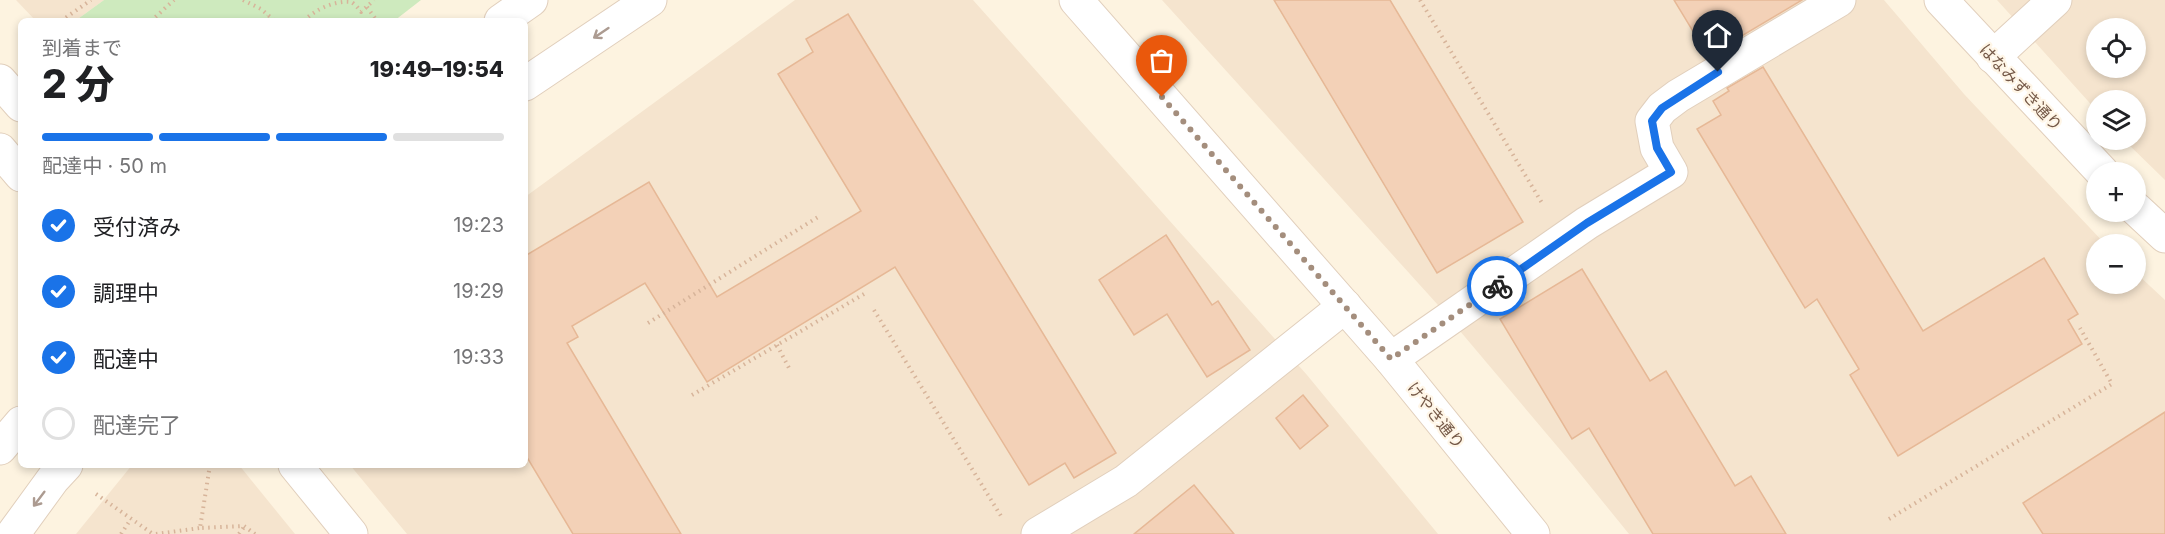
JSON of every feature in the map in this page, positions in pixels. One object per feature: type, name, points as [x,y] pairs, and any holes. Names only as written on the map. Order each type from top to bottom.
[{"type":"street","points":[[505,18],[531,0]]},
{"type":"street","points":[[528,82],[650,0]]},
{"type":"street","name":"けやき通り","points":[[1076,0],[1391,359],[1533,534]]},
{"type":"street","points":[[1391,359],[1587,223],[1671,172],[1657,148],[1652,121],[1662,108],[1678,96],[1839,0]]},
{"type":"street","name":"はなみずき通り","points":[[1941,0],[2093,162]]},
{"type":"street","points":[[1993,57],[2055,0]]},
{"type":"street","points":[[0,81],[18,102]]},
{"type":"street","points":[[0,150],[18,171]]},
{"type":"street","points":[[2146,218],[2165,236]]},
{"type":"street","points":[[1038,534],[1126,481],[1345,306]]},
{"type":"street","points":[[0,448],[18,427]]},
{"type":"street","points":[[13,534],[63,468]]},
{"type":"street","points":[[297,468],[351,534]]},
{"type":"path","points":[[65,18],[91,0]]},
{"type":"path","points":[[154,18],[174,0]]},
{"type":"path","points":[[243,0],[261,9],[271,18]]},
{"type":"path","points":[[307,18],[333,1],[351,2],[362,12],[374,0]]},
{"type":"path","points":[[1420,0],[1547,211]]},
{"type":"path","points":[[367,7],[375,18]]},
{"type":"path","points":[[648,323],[818,217]]},
{"type":"path","points":[[692,395],[864,294]]},
{"type":"path","points":[[874,310],[1007,526]]},
{"type":"path","points":[[1889,519],[2112,384],[2080,328]]},
{"type":"path","points":[[777,345],[789,368]]},
{"type":"path","points":[[200,528],[210,468]]},
{"type":"path","points":[[95,494],[154,534],[200,528],[244,526],[255,534]]},
{"type":"path","points":[[121,534],[131,519]]},
{"type":"path","points":[[239,534],[244,526]]},
{"type":"shaded area","points":[[16,0],[104,0],[79,18],[33,18]]},
{"type":"shaded area","points":[[795,0],[973,0],[1307,375],[1438,534],[407,534],[352,468],[528,468],[528,195]]},
{"type":"shaded area","points":[[1162,0],[1884,0],[1964,94],[2096,234],[2086,234],[2086,294],[2146,294],[2146,282],[2165,300],[2165,534],[1629,534],[1438,305]]},
{"type":"shaded area","points":[[1997,0],[2165,0],[2165,180],[2134,150],[2146,150],[2146,90],[2086,90],[2086,99]]},
{"type":"shaded area","points":[[130,468],[241,468],[295,534],[76,534]]},
{"type":"green space","points":[[104,0],[421,0],[398,18],[79,18]]},
{"type":"building","points":[[1274,0],[1390,0],[1523,222],[1437,273]]},
{"type":"building","points":[[1674,0],[1802,0],[1708,56]]},
{"type":"building","points":[[848,14],[1116,453],[1074,478],[1065,463],[1029,485],[895,267],[707,382],[645,283],[572,326],[578,337],[567,343],[681,534],[573,534],[528,459],[528,254],[649,182],[717,297],[861,211],[778,74],[813,52],[806,39]]},
{"type":"building","points":[[1763,67],[1923,331],[2044,258],[2078,314],[2068,320],[2082,344],[1898,456],[1850,375],[1859,369],[1817,299],[1805,308],[1697,129],[1721,115],[1713,101],[1729,91],[1727,88]]},
{"type":"building","points":[[1166,235],[1212,305],[1218,301],[1250,350],[1207,377],[1167,314],[1134,335],[1099,280]]},
{"type":"building","points":[[1582,269],[1650,381],[1666,371],[1735,486],[1751,476],[1786,534],[1653,534],[1589,428],[1572,439],[1500,319]]},
{"type":"building","points":[[1303,395],[1328,426],[1300,449],[1276,418]]},
{"type":"building","points":[[2165,412],[2165,534],[2043,534],[2023,503]]},
{"type":"building","points":[[1194,485],[1234,534],[1134,534]]},
{"type":"way so far","points":[[1162,97],[1391,359],[1497,286]]},
{"type":"route","points":[[1497,286],[1587,223],[1671,172],[1657,148],[1652,121],[1662,108],[1678,96],[1718,72]]}]
